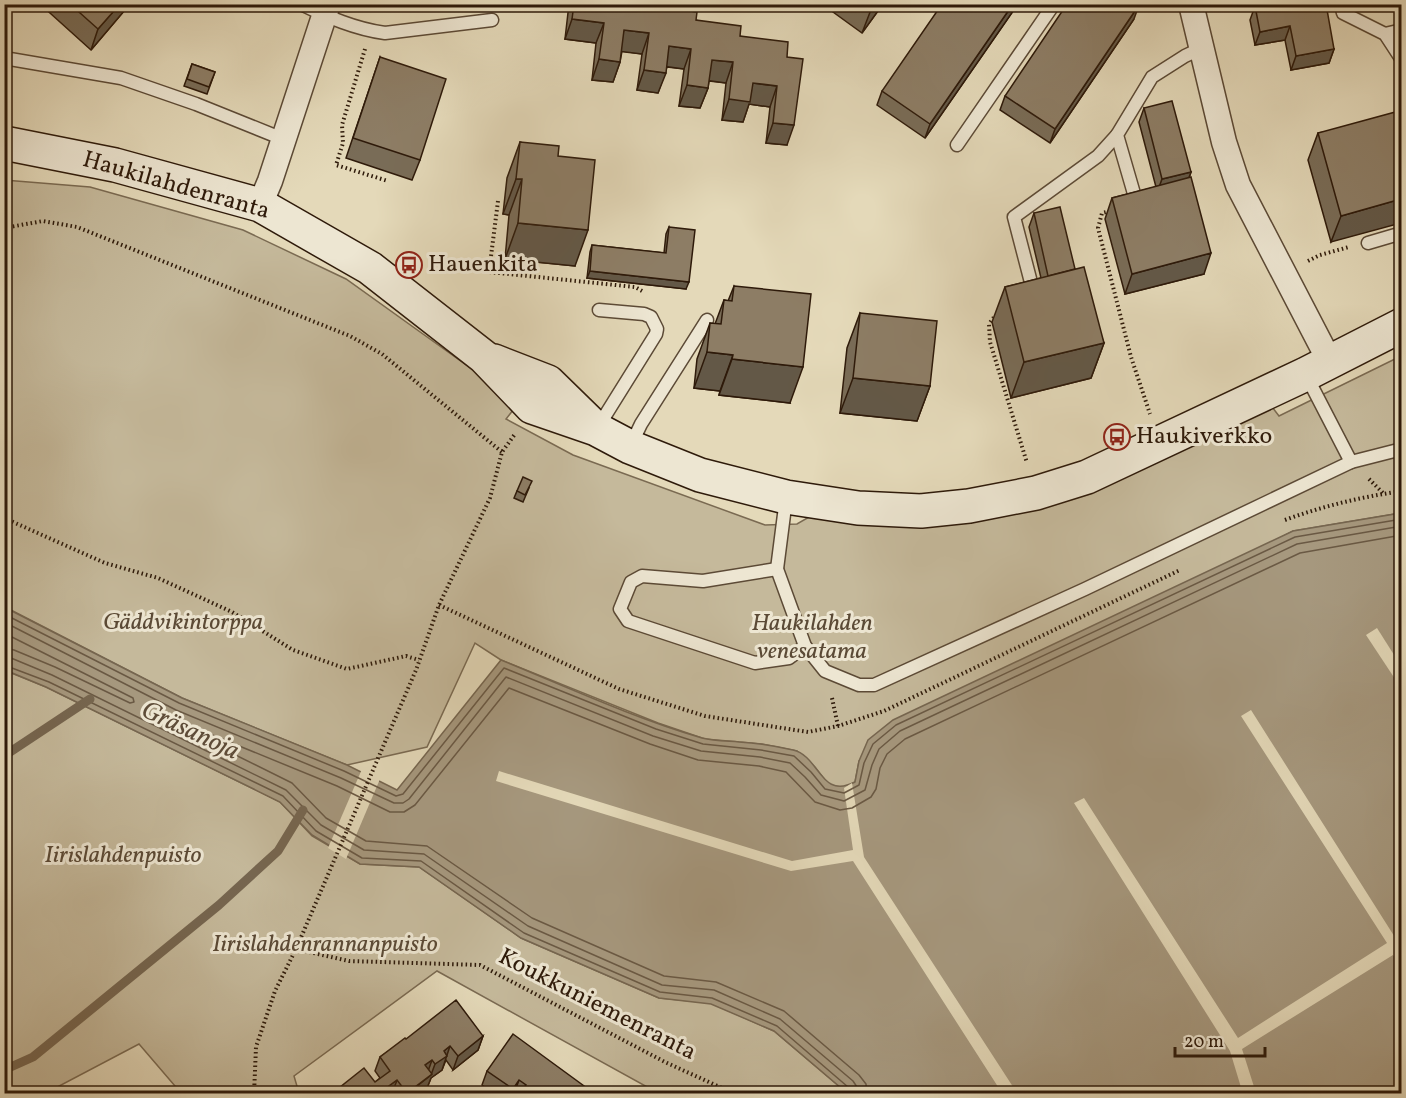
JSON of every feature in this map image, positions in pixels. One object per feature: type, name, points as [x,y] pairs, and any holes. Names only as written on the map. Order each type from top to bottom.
[{"type":"street","points":[[1191,4],[1224,142],[1239,185],[1318,368]]},
{"type":"street","points":[[260,205],[326,10]]},
{"type":"street","name":"Haukilahdenranta","points":[[4,143],[115,165],[260,205],[370,268],[484,357],[548,382],[596,429],[630,447],[700,475],[786,497],[858,508],[921,511],[969,506],[1036,494],[1087,477],[1318,368],[1401,325]]},
{"type":"lane","points":[[301,4],[326,10],[370,31],[400,32],[492,20]]},
{"type":"lane","points":[[957,145],[1054,4]]},
{"type":"lane","points":[[1341,4],[1343,13],[1385,34],[1401,60]]},
{"type":"lane","points":[[1385,34],[1401,30]]},
{"type":"lane","points":[[1037,306],[1014,217],[1098,156],[1117,135],[1152,77],[1202,48]]},
{"type":"lane","points":[[4,58],[121,78],[196,104],[283,139]]},
{"type":"lane","points":[[1117,135],[1137,204]]},
{"type":"lane","points":[[1368,243],[1401,233]]},
{"type":"lane","points":[[596,429],[656,334],[657,328],[651,317],[644,314],[598,310]]},
{"type":"lane","points":[[630,447],[641,424],[707,320]]},
{"type":"lane","points":[[1318,368],[1351,462]]},
{"type":"lane","points":[[786,497],[777,569],[805,646],[825,670],[859,685],[874,685],[1085,589],[1351,462],[1401,449]]},
{"type":"lane","points":[[777,569],[703,581],[642,576],[631,582],[620,609],[628,621],[755,663],[789,658],[805,646]]},
{"type":"path","points":[[370,31],[342,125],[343,143],[336,165],[388,181]]},
{"type":"path","points":[[498,201],[489,272],[635,287],[643,292],[645,298],[644,314]]},
{"type":"path","points":[[1137,204],[1102,213],[1098,224],[1131,357],[1152,420]]},
{"type":"path","points":[[4,228],[43,221],[76,227],[326,325],[382,354],[502,452]]},
{"type":"path","points":[[1300,266],[1320,255],[1368,243]]},
{"type":"path","points":[[1029,470],[1008,407],[988,330],[994,317],[1037,306]]},
{"type":"path","points":[[255,1094],[256,1047],[275,991],[296,949],[416,670],[439,605],[490,498],[502,452],[519,427]]},
{"type":"path","points":[[1275,524],[1314,509],[1401,491]]},
{"type":"path","points":[[4,519],[105,563],[158,578],[232,612],[293,650],[347,669],[406,656],[419,660]]},
{"type":"path","points":[[439,605],[619,689],[705,716],[807,732],[838,726],[884,711],[1181,570]]},
{"type":"path","name":"Koukkuniemenranta","points":[[296,949],[349,961],[480,965],[665,1062],[735,1094]]},
{"type":"green space","points":[[4,180],[90,187],[243,230],[346,279],[476,372],[514,409],[506,419],[573,455],[765,525],[797,524],[809,517],[894,522],[1269,403],[1279,416],[1401,356],[1401,513],[1293,531],[859,761],[855,782],[844,788],[829,785],[815,767],[797,751],[762,744],[705,739],[658,723],[501,660],[475,643],[427,747],[347,765],[182,698],[5,607]]},
{"type":"green space","points":[[4,670],[46,687],[280,802],[312,836],[360,864],[419,867],[521,938],[659,998],[711,1003],[774,1031],[847,1093],[658,1093],[437,971],[294,1076],[299,1093],[181,1093],[139,1044],[46,1093],[5,1093]]},
{"type":"water","name":"Gräsanoja","points":[[1401,513],[1401,1093],[847,1093],[774,1031],[711,1004],[659,998],[521,938],[419,867],[360,864],[312,835],[280,802],[46,687],[5,670],[4,607],[182,698],[347,765],[397,790],[501,660],[626,712],[702,738],[793,750],[809,760],[827,781],[843,786],[855,782],[859,761],[868,740],[893,720],[1293,531]]},
{"type":"pier","points":[[1377,628],[1401,666],[1401,688],[1366,635]]},
{"type":"pier","points":[[1251,710],[1396,939],[1401,936],[1402,968],[1393,955],[1242,1049],[1256,1093],[1243,1094],[1230,1051],[1074,803],[1084,798],[1238,1038],[1387,943],[1241,716]]},
{"type":"pier","points":[[362,769],[380,779],[346,859],[328,848]]},
{"type":"pier","points":[[499,771],[792,861],[853,850],[844,788],[852,783],[864,857],[1017,1093],[1002,1093],[853,861],[791,871],[496,781]]},
{"type":"building","points":[[70,4],[120,4],[98,29]]},
{"type":"building","points":[[574,4],[653,4],[653,6],[697,12],[696,20],[741,26],[740,36],[788,42],[787,57],[803,59],[794,125],[773,123],[777,86],[753,83],[750,102],[729,99],[733,62],[712,60],[708,88],[687,85],[691,49],[669,46],[666,73],[644,70],[649,33],[624,30],[620,62],[599,59],[604,23],[572,19]]},
{"type":"building","points":[[942,4],[1013,4],[930,124],[882,91]]},
{"type":"building","points":[[1067,4],[1139,5],[1055,129],[1005,96]]},
{"type":"building","points":[[1262,4],[1326,4],[1334,49],[1296,56],[1290,26],[1260,32],[1255,6]]},
{"type":"building","points":[[380,57],[446,79],[420,160],[353,138]]},
{"type":"building","points":[[192,64],[215,72],[209,87],[187,79]]},
{"type":"building","points":[[1172,101],[1191,172],[1162,179],[1144,108]]},
{"type":"building","points":[[1399,111],[1401,199],[1341,216],[1318,133]]},
{"type":"building","points":[[520,142],[559,146],[558,156],[595,160],[588,230],[518,223],[522,179],[516,179]]},
{"type":"building","points":[[1191,177],[1211,253],[1132,274],[1112,198]]},
{"type":"building","points":[[1060,207],[1075,269],[1048,276],[1034,213]]},
{"type":"building","points":[[669,227],[695,230],[689,282],[590,271],[592,245],[666,253]]},
{"type":"building","points":[[1084,267],[1104,343],[1024,362],[1005,287]]},
{"type":"building","points":[[734,286],[811,294],[803,367],[732,359],[733,355],[707,352],[710,323],[721,324],[724,300],[732,301]]},
{"type":"building","points":[[860,313],[937,321],[930,386],[853,378]]},
{"type":"building","points":[[523,477],[532,481],[525,495],[517,491]]},
{"type":"building","points":[[456,1000],[483,1036],[458,1056],[450,1046],[444,1051],[447,1056],[435,1064],[432,1060],[425,1065],[432,1074],[407,1093],[397,1080],[382,1091],[383,1094],[343,1094],[339,1088],[364,1068],[375,1082],[390,1071],[380,1057]]},
{"type":"building","points":[[513,1034],[595,1094],[528,1094],[523,1089],[526,1085],[519,1080],[513,1089],[487,1071]]},
{"type":"waterway","points":[[4,756],[90,699]]},
{"type":"waterway","points":[[4,1070],[33,1057],[219,905],[278,851],[303,810]]},
{"type":"place","name":"Hauenkita","points":[[409,265]]},
{"type":"place","name":"Haukiverkko","points":[[1117,437]]},
{"type":"park label","name":"Gäddvikintorppa","points":[[183,623]]},
{"type":"park label","name":"Haukilahden venesatama","points":[[812,638]]},
{"type":"park label","name":"Iirislahdenpuisto","points":[[123,856]]},
{"type":"park label","name":"Iirislahdenrannanpuisto","points":[[325,945]]}]
